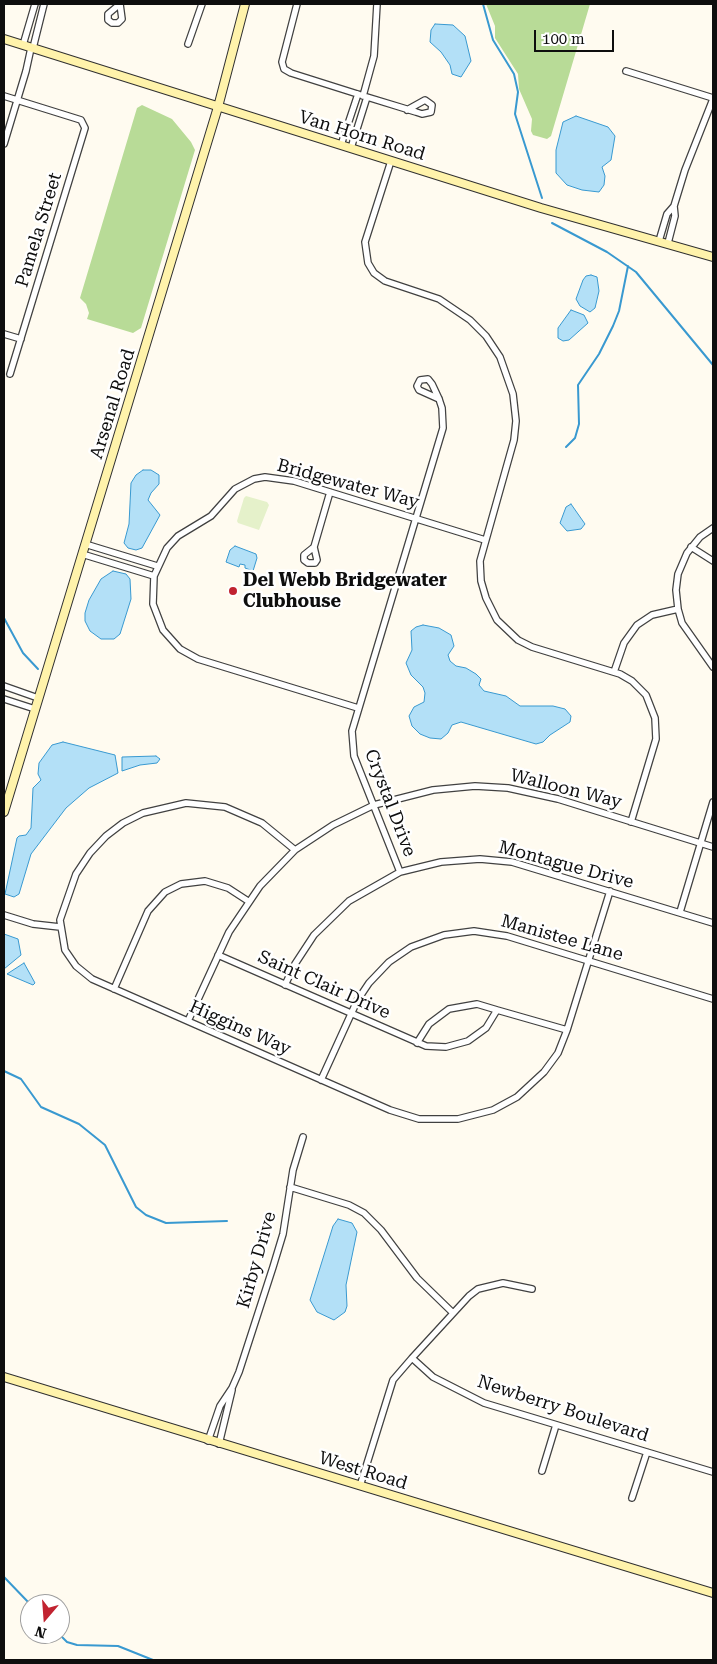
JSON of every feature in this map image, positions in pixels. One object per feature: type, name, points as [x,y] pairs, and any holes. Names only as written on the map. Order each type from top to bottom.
[{"type":"street","points":[[4,144],[17,100],[29,47],[35,4]]},
{"type":"street","points":[[29,47],[44,4]]},
{"type":"street","points":[[188,44],[202,4]]},
{"type":"street","name":"Arsenal Road","points":[[4,812],[218,107],[245,4]]},
{"type":"street","points":[[297,4],[282,62],[282,67],[287,72],[407,110]]},
{"type":"street","points":[[351,148],[374,56],[377,4]]},
{"type":"street","name":"Van Horn Road","points":[[4,39],[551,211],[713,257]]},
{"type":"street","points":[[626,71],[713,98],[684,170],[674,206],[675,216],[664,242]]},
{"type":"street","points":[[4,96],[17,100]]},
{"type":"street","points":[[342,145],[363,96]]},
{"type":"street","name":"Pamela Street","points":[[10,374],[84,131],[84,122],[17,100]]},
{"type":"street","points":[[391,161],[365,242],[368,263],[374,273],[384,280],[433,296],[468,318],[496,350],[511,385],[516,412],[514,440],[480,561],[481,581],[489,606],[504,627],[518,640],[532,647],[614,672],[642,690],[650,702],[656,723],[653,752],[631,822]]},
{"type":"street","points":[[4,334],[21,339]]},
{"type":"street","name":"Crystal Drive","points":[[400,872],[352,748],[352,731],[443,428],[442,408],[439,399]]},
{"type":"street","name":"Bridgewater Way","points":[[358,708],[198,659],[185,653],[170,640],[158,620],[152,599],[154,576],[165,552],[178,536],[211,516],[226,497],[244,484],[259,478],[283,478],[485,540]]},
{"type":"street","points":[[314,547],[330,492]]},
{"type":"street","points":[[713,528],[691,547],[684,558],[677,578],[678,609],[689,633],[713,667]]},
{"type":"street","points":[[85,544],[157,566]]},
{"type":"street","points":[[691,547],[713,561]]},
{"type":"street","points":[[82,554],[154,576]]},
{"type":"street","points":[[614,672],[623,643],[637,625],[652,615],[678,609]]},
{"type":"street","points":[[4,686],[38,698]]},
{"type":"street","points":[[4,699],[35,709]]},
{"type":"street","name":"Walloon Way","points":[[188,1021],[218,955],[248,901],[295,850],[332,825],[374,805],[433,790],[487,787],[545,795],[713,847]]},
{"type":"street","points":[[680,912],[713,802]]},
{"type":"street","name":"Higgins Way","points":[[295,850],[267,826],[232,809],[198,803],[157,808],[124,822],[106,836],[90,853],[71,882],[61,914],[60,927],[65,950],[76,966],[92,979],[390,1110],[419,1119],[440,1121],[470,1117],[501,1107],[531,1086],[551,1063],[567,1030],[610,891]]},
{"type":"street","name":"Montague Drive","points":[[285,985],[302,952],[331,916],[364,890],[400,872],[441,862],[490,860],[523,865],[713,923]]},
{"type":"street","points":[[114,988],[148,911],[157,899],[170,888],[191,881],[211,882],[228,888],[248,901]]},
{"type":"street","points":[[4,915],[33,924],[60,927]]},
{"type":"street","name":"Manistee Lane","points":[[321,1080],[363,990],[387,964],[411,947],[444,935],[474,931],[499,934],[713,998]]},
{"type":"street","name":"Saint Clair Drive","points":[[218,955],[417,1043],[438,1048],[461,1044],[486,1028],[497,1010]]},
{"type":"street","points":[[417,1043],[430,1024],[449,1009],[477,1004],[567,1030]]},
{"type":"street","name":"Kirby Drive","points":[[219,1444],[229,1408],[232,1388],[283,1234],[290,1187],[303,1137]]},
{"type":"street","points":[[290,1187],[349,1205],[364,1213],[382,1230],[417,1278],[454,1313]]},
{"type":"street","points":[[360,1486],[394,1380],[412,1358],[474,1292],[492,1284],[506,1283],[532,1289]]},
{"type":"street","name":"Newberry Boulevard","points":[[412,1358],[434,1377],[484,1403],[713,1472]]},
{"type":"street","name":"West Road","points":[[4,1377],[208,1441],[713,1593]]},
{"type":"street","name":"Kirby Drive","points":[[208,1441],[220,1406],[232,1388]]},
{"type":"street","points":[[542,1471],[556,1424]]},
{"type":"street","points":[[632,1498],[646,1452]]},
{"type":"green space","points":[[486,4],[590,4],[551,136],[547,139],[533,135],[531,131],[532,119],[519,89],[518,74],[495,38],[495,26]]},
{"type":"green space","points":[[142,105],[172,119],[191,142],[195,150],[141,328],[133,333],[87,319],[89,313],[86,304],[80,298],[137,108]]},
{"type":"green space","points":[[246,496],[267,502],[269,505],[259,530],[237,521]]},
{"type":"water","points":[[435,24],[453,25],[465,36],[471,61],[461,77],[452,74],[450,65],[441,52],[430,42],[431,30]]},
{"type":"water","points":[[576,116],[608,127],[615,136],[611,160],[602,167],[605,176],[604,185],[599,192],[582,190],[567,185],[556,173],[556,150],[563,122]]},
{"type":"water","points":[[586,276],[597,277],[599,291],[595,308],[590,312],[580,306],[576,299],[583,280]]},
{"type":"water","points":[[571,310],[584,315],[588,323],[569,340],[563,341],[558,338],[558,328]]},
{"type":"water","points":[[143,470],[151,470],[159,475],[159,484],[148,500],[160,515],[142,548],[136,550],[128,548],[124,543],[129,524],[131,483],[136,475]]},
{"type":"water","points":[[571,504],[585,524],[581,529],[567,531],[560,523],[566,507]]},
{"type":"water","points":[[235,546],[256,554],[257,558],[253,571],[245,568],[245,565],[240,564],[239,567],[226,562],[230,550]]},
{"type":"water","points":[[113,571],[126,574],[130,579],[131,599],[120,634],[114,639],[101,639],[90,631],[85,621],[85,613],[89,600],[101,579]]},
{"type":"water","points":[[423,625],[439,628],[451,635],[454,646],[448,655],[450,661],[456,666],[466,668],[476,674],[481,679],[479,685],[484,691],[506,696],[520,706],[553,706],[565,709],[571,716],[570,722],[543,742],[536,744],[461,722],[452,725],[448,733],[441,739],[430,738],[420,734],[412,726],[409,716],[414,707],[424,702],[425,693],[423,687],[411,675],[406,663],[412,650],[411,631]]},
{"type":"water","points":[[63,742],[115,755],[118,773],[89,788],[66,808],[31,854],[19,894],[14,897],[5,894],[17,838],[26,835],[31,828],[33,788],[41,780],[38,774],[39,763],[52,745]]},
{"type":"water","points":[[156,756],[160,759],[157,763],[140,765],[122,771],[122,757]]},
{"type":"water","points":[[4,934],[18,939],[21,955],[4,969]]},
{"type":"water","points":[[24,963],[35,983],[33,985],[7,974]]},
{"type":"water","points":[[338,1219],[352,1223],[357,1232],[346,1285],[347,1306],[345,1312],[334,1320],[317,1312],[310,1300],[333,1226]]},
{"type":"waterway","points":[[483,4],[493,40],[514,74],[518,92],[515,114],[542,198]]},
{"type":"waterway","points":[[552,223],[607,252],[636,272],[713,365]]},
{"type":"waterway","points":[[566,447],[575,438],[579,424],[578,385],[599,354],[613,326],[619,311],[628,266]]},
{"type":"waterway","points":[[4,618],[23,653],[38,669]]},
{"type":"waterway","points":[[4,1071],[21,1079],[41,1107],[79,1124],[105,1145],[136,1207],[146,1215],[166,1223],[227,1221]]},
{"type":"waterway","points":[[4,1577],[20,1594]]},
{"type":"waterway","points":[[70,1643],[77,1645],[118,1646],[153,1660]]},
{"type":"place","name":"Del Webb Bridgewater Clubhouse","points":[[233,591]]}]
